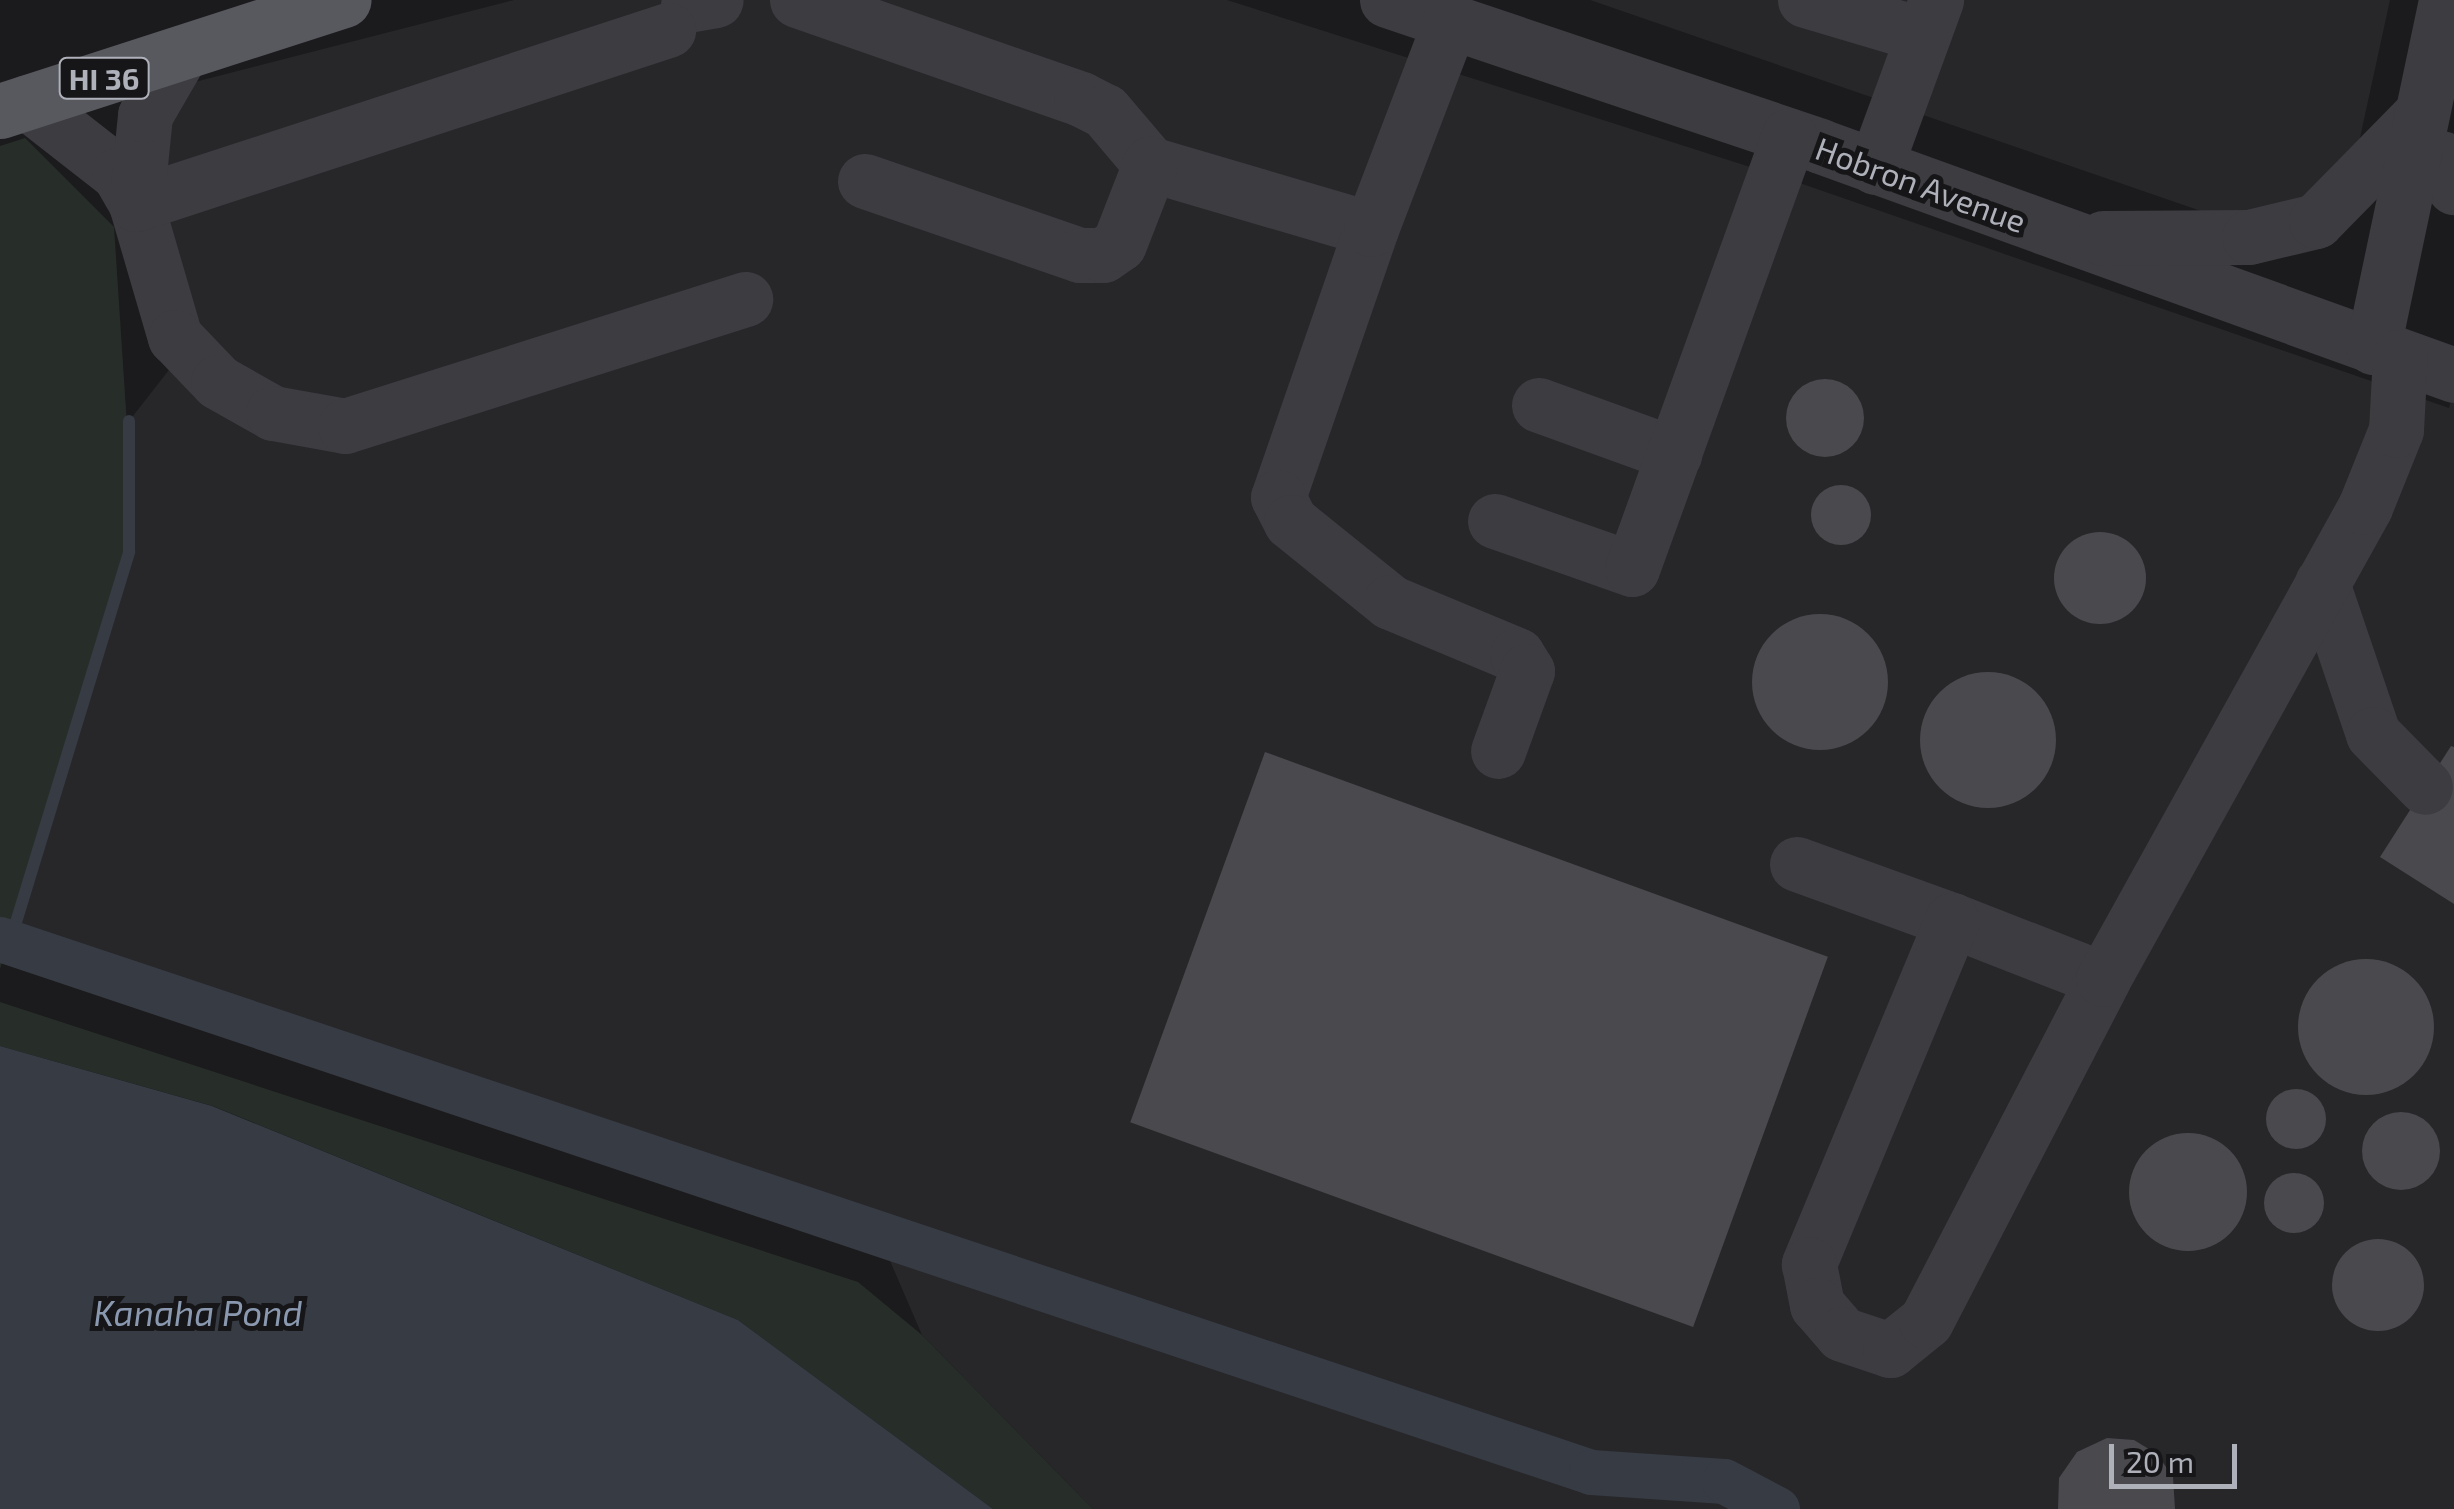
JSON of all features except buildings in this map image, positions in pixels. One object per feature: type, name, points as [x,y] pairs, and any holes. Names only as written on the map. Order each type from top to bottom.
[{"type":"main road","name":"HI 36","points":[[9,99],[181,53],[344,0]]},
{"type":"street","points":[[797,0],[1081,98],[1105,110],[1150,164],[1371,229]]},
{"type":"street","name":"Hobron Avenue","points":[[1387,0],[1788,136],[2454,375]]},
{"type":"street","points":[[1805,0],[1929,18],[1876,167]]},
{"type":"street","points":[[1952,920],[1809,1264],[1816,1305],[1842,1334],[1890,1350],[1926,1322],[2103,980],[2365,508],[2396,430],[2390,353],[2443,140],[2446,0]]},
{"type":"street","points":[[136,204],[690,12]]},
{"type":"street","points":[[1450,22],[1371,229],[1278,497],[1291,522],[1390,602],[1517,655],[1527,670],[1498,751]]},
{"type":"street","points":[[136,204],[145,115],[181,53]]},
{"type":"street","points":[[9,99],[91,147],[119,174],[136,204],[175,337],[218,382],[273,413],[346,426],[745,299]]},
{"type":"street","points":[[1495,521],[1632,569],[1788,136]]},
{"type":"street","points":[[2069,238],[2249,237],[2316,221],[2443,140]]},
{"type":"street","points":[[865,181],[1080,255],[1103,255],[1120,244],[1150,164]]},
{"type":"street","points":[[1539,405],[1674,454]]},
{"type":"street","points":[[2322,584],[2374,734],[2425,787]]},
{"type":"street","points":[[1797,864],[2103,980]]},
{"type":"shaded area","points":[[514,0],[1227,0],[1791,180],[2449,408],[2454,391],[2454,1509],[1093,1509],[922,1335],[878,1233],[10,942],[129,552],[129,421],[183,352],[155,144],[191,83]]},
{"type":"shaded area","points":[[1590,0],[2390,0],[2358,147],[2332,190],[2227,220]]},
{"type":"shaded area","points":[[25,138],[114,227],[131,486],[129,552],[109,627],[0,969],[0,146]]},
{"type":"shaded area","points":[[0,1002],[858,1282],[922,1335],[1093,1509],[993,1509],[738,1320],[213,1106],[0,1046]]},
{"type":"water","name":"Kanaha Pond","points":[[0,1046],[212,1106],[738,1320],[993,1509],[0,1509]]},
{"type":"waterway","points":[[10,942],[129,552],[129,421]]},
{"type":"waterway","points":[[0,939],[1591,1472],[1724,1481],[1777,1509]]}]
